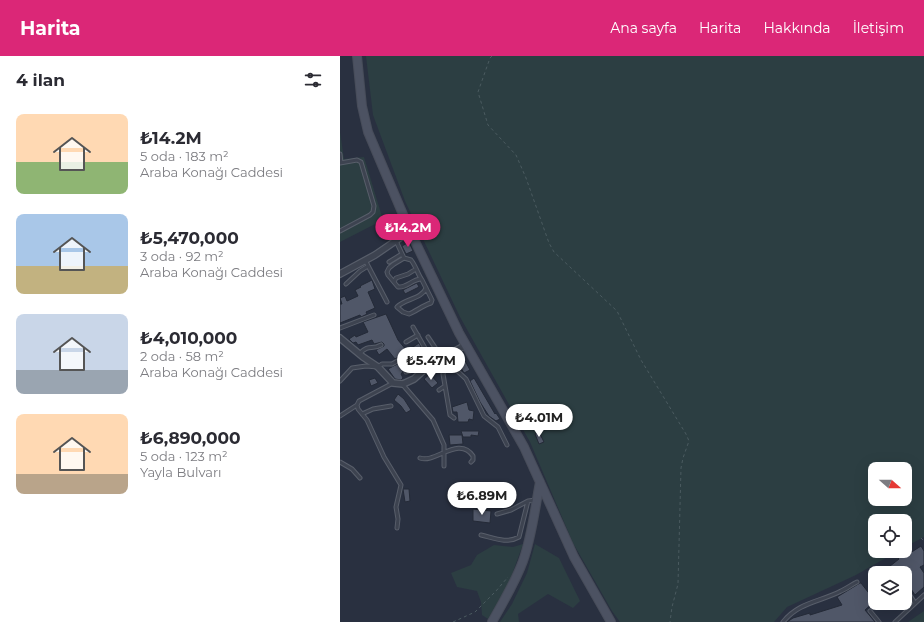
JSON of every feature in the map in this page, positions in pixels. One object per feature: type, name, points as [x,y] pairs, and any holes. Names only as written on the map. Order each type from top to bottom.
[{"type":"main road","points":[[356,56],[362,106],[368,132],[410,231],[466,345],[524,447],[574,557],[611,622]]},
{"type":"main road","points":[[492,622],[510,591],[523,560],[530,536],[532,501],[540,482]]},
{"type":"street","points":[[340,274],[367,263],[410,231]]},
{"type":"street","points":[[340,338],[378,367],[392,383],[403,384],[414,379],[442,358],[466,345]]},
{"type":"lane","points":[[340,154],[341,163],[357,160],[361,162],[374,206],[373,212],[370,215],[340,231]]},
{"type":"lane","points":[[396,241],[404,258]]},
{"type":"lane","points":[[389,262],[402,254]]},
{"type":"lane","points":[[420,279],[414,280],[401,288],[398,287],[388,275],[387,271],[394,264],[404,258],[411,260],[420,275],[420,279],[426,288],[432,300],[431,303],[426,304],[420,309],[408,314],[402,312],[397,307],[400,304],[422,294],[426,288]]},
{"type":"lane","points":[[346,284],[367,263],[387,302]]},
{"type":"lane","points":[[394,282],[396,278],[408,274],[416,269]]},
{"type":"lane","points":[[340,328],[374,315]]},
{"type":"lane","points":[[413,327],[434,364]]},
{"type":"lane","points":[[406,342],[418,335]]},
{"type":"lane","points":[[428,337],[446,364],[453,367],[466,379],[484,416],[498,427],[507,445]]},
{"type":"lane","points":[[359,354],[366,348],[376,348],[381,345]]},
{"type":"lane","points":[[406,372],[413,370],[430,358]]},
{"type":"lane","points":[[340,381],[352,368],[366,366],[378,367],[382,364],[392,364],[401,359]]},
{"type":"lane","points":[[446,364],[443,374],[444,386],[450,415],[454,418]]},
{"type":"lane","points":[[340,416],[357,405],[359,401],[392,383]]},
{"type":"lane","points":[[403,384],[433,420],[444,445],[444,466]]},
{"type":"lane","points":[[439,390],[444,386]]},
{"type":"lane","points":[[357,405],[358,409],[367,420],[384,457],[401,486],[396,507],[398,519],[397,528]]},
{"type":"lane","points":[[362,414],[374,409],[391,406]]},
{"type":"lane","points":[[420,458],[424,459],[444,451],[464,449],[469,451],[473,456],[473,460],[471,462]]},
{"type":"lane","points":[[340,462],[352,469],[360,478]]},
{"type":"lane","points":[[497,514],[532,501]]},
{"type":"lane","points":[[481,535],[506,541],[514,540],[519,537],[532,501]]},
{"type":"lane","points":[[783,622],[795,610],[806,604],[840,592],[857,582]]},
{"type":"lane","points":[[912,606],[924,596]]},
{"type":"lane","points":[[912,598],[915,603]]},
{"type":"lane","points":[[895,622],[907,610]]},
{"type":"lane","points":[[870,611],[879,622]]},
{"type":"path","points":[[492,56],[478,92],[488,125],[516,155],[526,178],[549,243],[554,252],[617,311],[641,360],[689,441],[682,458],[678,584],[670,622]]},
{"type":"path","points":[[921,538],[924,541]]},
{"type":"path","points":[[453,622],[475,612],[510,574]]},
{"type":"shaded area","points":[[366,56],[924,56],[924,537],[912,543],[912,514],[868,514],[868,558],[886,558],[872,566],[868,566],[868,568],[856,575],[787,607],[774,622],[620,622],[612,611],[573,543],[530,442],[460,317],[405,201],[373,115]]},
{"type":"shaded area","points":[[340,132],[344,159],[364,157],[383,220],[340,242]]},
{"type":"shaded area","points":[[523,544],[509,583],[488,619],[482,615],[481,602],[477,591],[457,587],[451,573],[471,565],[477,555],[494,545],[513,547]]},
{"type":"shaded area","points":[[535,544],[559,558],[580,601],[573,608],[548,594],[518,614],[519,622],[500,622],[512,604],[527,573]]},
{"type":"shaded area","points":[[924,611],[924,622],[908,622]]},
{"type":"building","points":[[409,242],[413,251],[406,254],[402,246]]},
{"type":"building","points":[[372,280],[375,289],[368,292],[375,308],[366,312],[367,314],[361,317],[360,315],[340,323],[340,304],[342,304],[340,298],[345,296],[347,301],[358,296],[355,290]]},
{"type":"building","points":[[417,283],[419,287],[405,294],[403,290]]},
{"type":"building","points":[[386,314],[398,340],[407,351],[419,343],[423,351],[417,355],[421,361],[411,368],[404,370],[401,374],[403,378],[401,380],[395,379],[388,369],[403,361],[403,357],[400,356],[395,359],[387,349],[379,355],[376,350],[384,346],[382,342],[374,344],[372,340],[358,345],[356,342],[353,343],[349,339],[355,335],[356,337],[368,332],[363,322]]},
{"type":"building","points":[[461,353],[470,370],[464,373],[454,357]]},
{"type":"building","points":[[430,374],[438,383],[432,388],[424,379]]},
{"type":"building","points":[[375,378],[378,383],[371,386],[369,380]]},
{"type":"building","points":[[474,378],[495,414],[496,413],[500,419],[496,421],[489,416],[480,402],[470,381]]},
{"type":"building","points":[[398,394],[404,399],[411,410],[406,413],[394,400]]},
{"type":"building","points":[[467,402],[469,410],[474,411],[473,420],[469,419],[468,422],[458,422],[457,412],[453,412],[452,407]]},
{"type":"building","points":[[461,431],[479,431],[478,436],[471,435],[471,437],[463,437]]},
{"type":"building","points":[[539,432],[544,442],[539,444],[535,434]]},
{"type":"building","points":[[449,435],[462,435],[463,444],[450,445]]},
{"type":"building","points":[[403,489],[409,489],[410,501],[405,502]]},
{"type":"building","points":[[473,509],[491,511],[490,523],[473,521]]},
{"type":"building","points":[[921,546],[924,551],[924,565],[920,567],[924,573],[924,587],[915,595],[912,590],[912,566],[890,566],[899,559],[898,558],[912,558],[912,552]]},
{"type":"building","points":[[861,583],[868,592],[868,607],[865,610],[875,622],[787,622],[793,618],[810,613],[810,615],[842,605],[837,597]]}]
